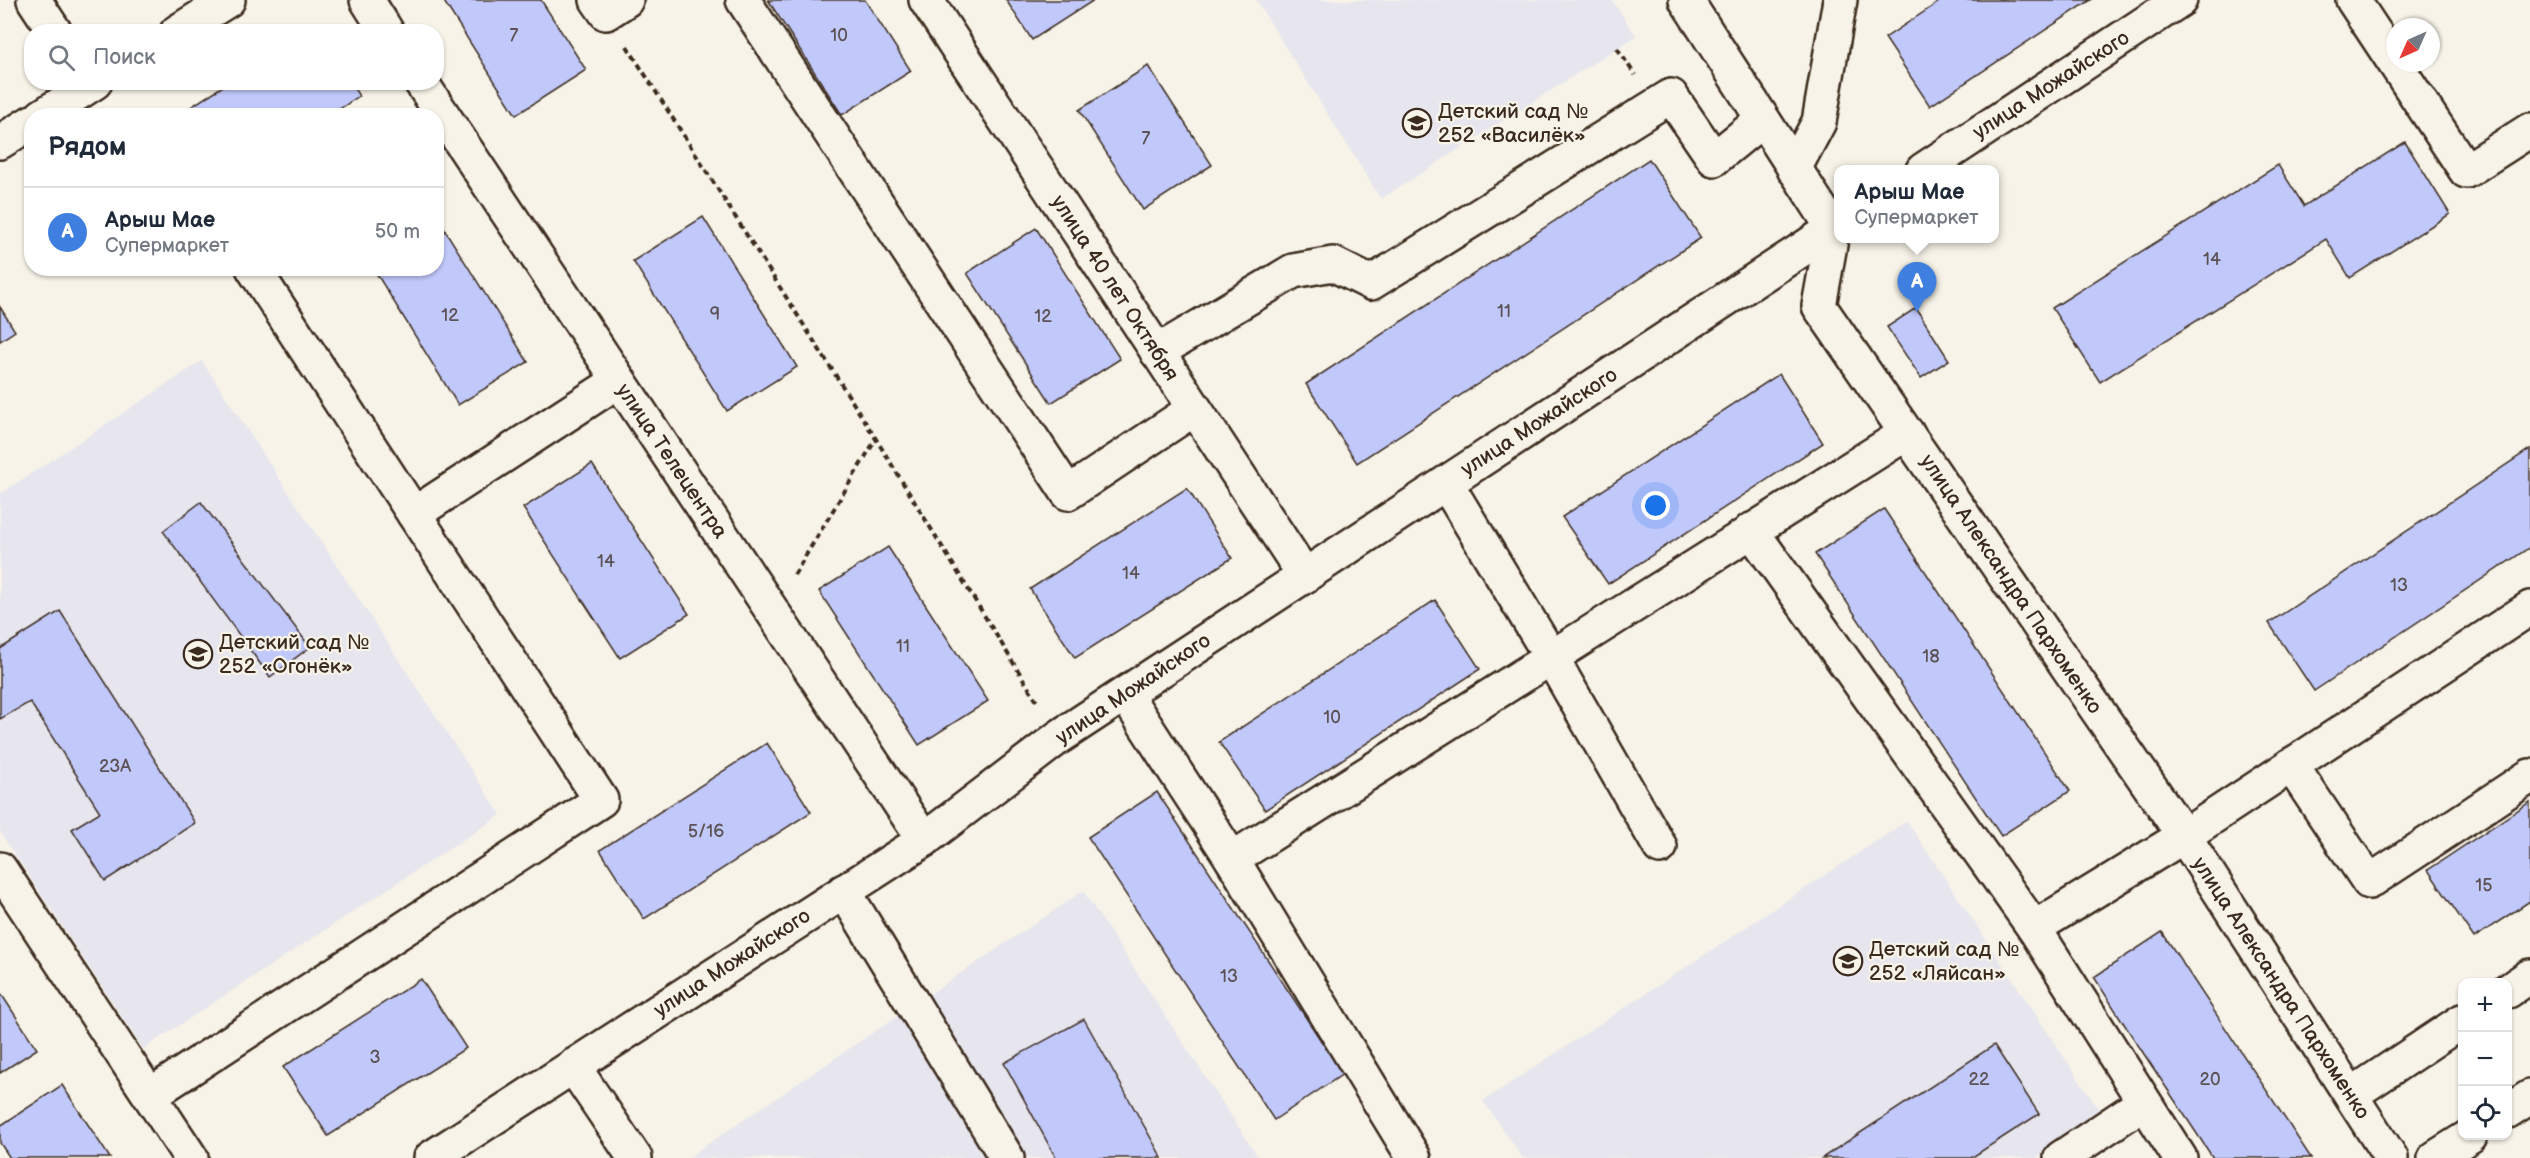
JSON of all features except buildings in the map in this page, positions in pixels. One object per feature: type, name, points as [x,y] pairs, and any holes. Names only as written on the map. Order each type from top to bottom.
[{"type":"street","points":[[34,0],[50,24]]},
{"type":"street","points":[[190,24],[228,0]]},
{"type":"street","points":[[367,0],[382,24]]},
{"type":"street","points":[[743,0],[1068,493],[1194,409]]},
{"type":"street","name":"улица 40 лет Октября","points":[[926,0],[1305,576]]},
{"type":"street","points":[[1686,0],[1794,169],[1834,223]]},
{"type":"street","points":[[1794,169],[1819,122],[1840,0]]},
{"type":"street","name":"улица Можайского","points":[[1931,165],[2180,0]]},
{"type":"street","points":[[2353,0],[2466,171],[2530,130]]},
{"type":"street","points":[[54,108],[81,90]]},
{"type":"street","points":[[1157,352],[1293,271],[1333,264],[1371,284],[1671,96],[1713,159],[1762,120]]},
{"type":"street","name":"улица Телецентра","points":[[444,125],[618,381],[924,840]]},
{"type":"street","points":[[0,142],[24,127]]},
{"type":"street","name":"улица Можайского","points":[[431,1158],[924,840],[1059,737],[1834,227]]},
{"type":"street","name":"улица Александра Пархоменко","points":[[1834,235],[1819,306],[2184,836],[2391,1158]]},
{"type":"street","points":[[150,1095],[601,800],[258,276]]},
{"type":"street","points":[[414,514],[618,381]]},
{"type":"street","points":[[1232,860],[1906,433]]},
{"type":"street","points":[[1446,483],[1551,657],[1660,847]]},
{"type":"street","points":[[1751,530],[2034,928],[2180,1158]]},
{"type":"street","points":[[2034,928],[2184,836],[2530,608]]},
{"type":"street","points":[[1125,694],[1232,860],[1414,1158]]},
{"type":"street","points":[[2292,765],[2369,882],[2530,776]]},
{"type":"street","points":[[0,869],[191,1158]]},
{"type":"street","points":[[844,891],[1007,1158]]},
{"type":"street","points":[[2512,988],[2530,976]]},
{"type":"street","points":[[2350,1095],[2458,1024]]},
{"type":"street","points":[[573,1066],[635,1158]]},
{"type":"street","points":[[2512,1108],[2530,1097]]},
{"type":"street","points":[[2061,1158],[2143,1103]]},
{"type":"street","points":[[2435,1158],[2464,1140]]},
{"type":"path","points":[[610,4],[1059,737]]},
{"type":"path","points":[[772,612],[876,439]]},
{"type":"shaded area","name":"Детский сад № 252 «Василёк»","points":[[1256,0],[1612,0],[1636,36],[1381,199]]},
{"type":"shaded area","name":"Детский сад № 252 «Огонёк»","points":[[202,361],[501,815],[143,1049],[0,832],[0,494]]},
{"type":"shaded area","name":"Детский сад № 252 «Ляйсан»","points":[[1907,821],[2102,1114],[2037,1158],[1523,1158],[1483,1101]]},
{"type":"shaded area","points":[[1083,891],[1259,1158],[687,1158]]},
{"type":"place","name":"Детский сад № 252 «Василёк»","points":[[1417,123]]},
{"type":"place","name":"Арыш Мае","points":[[1917,312]]},
{"type":"place","name":"Детский сад № 252 «Огонёк»","points":[[198,654]]},
{"type":"place","name":"Детский сад № 252 «Ляйсан»","points":[[1848,961]]}]
